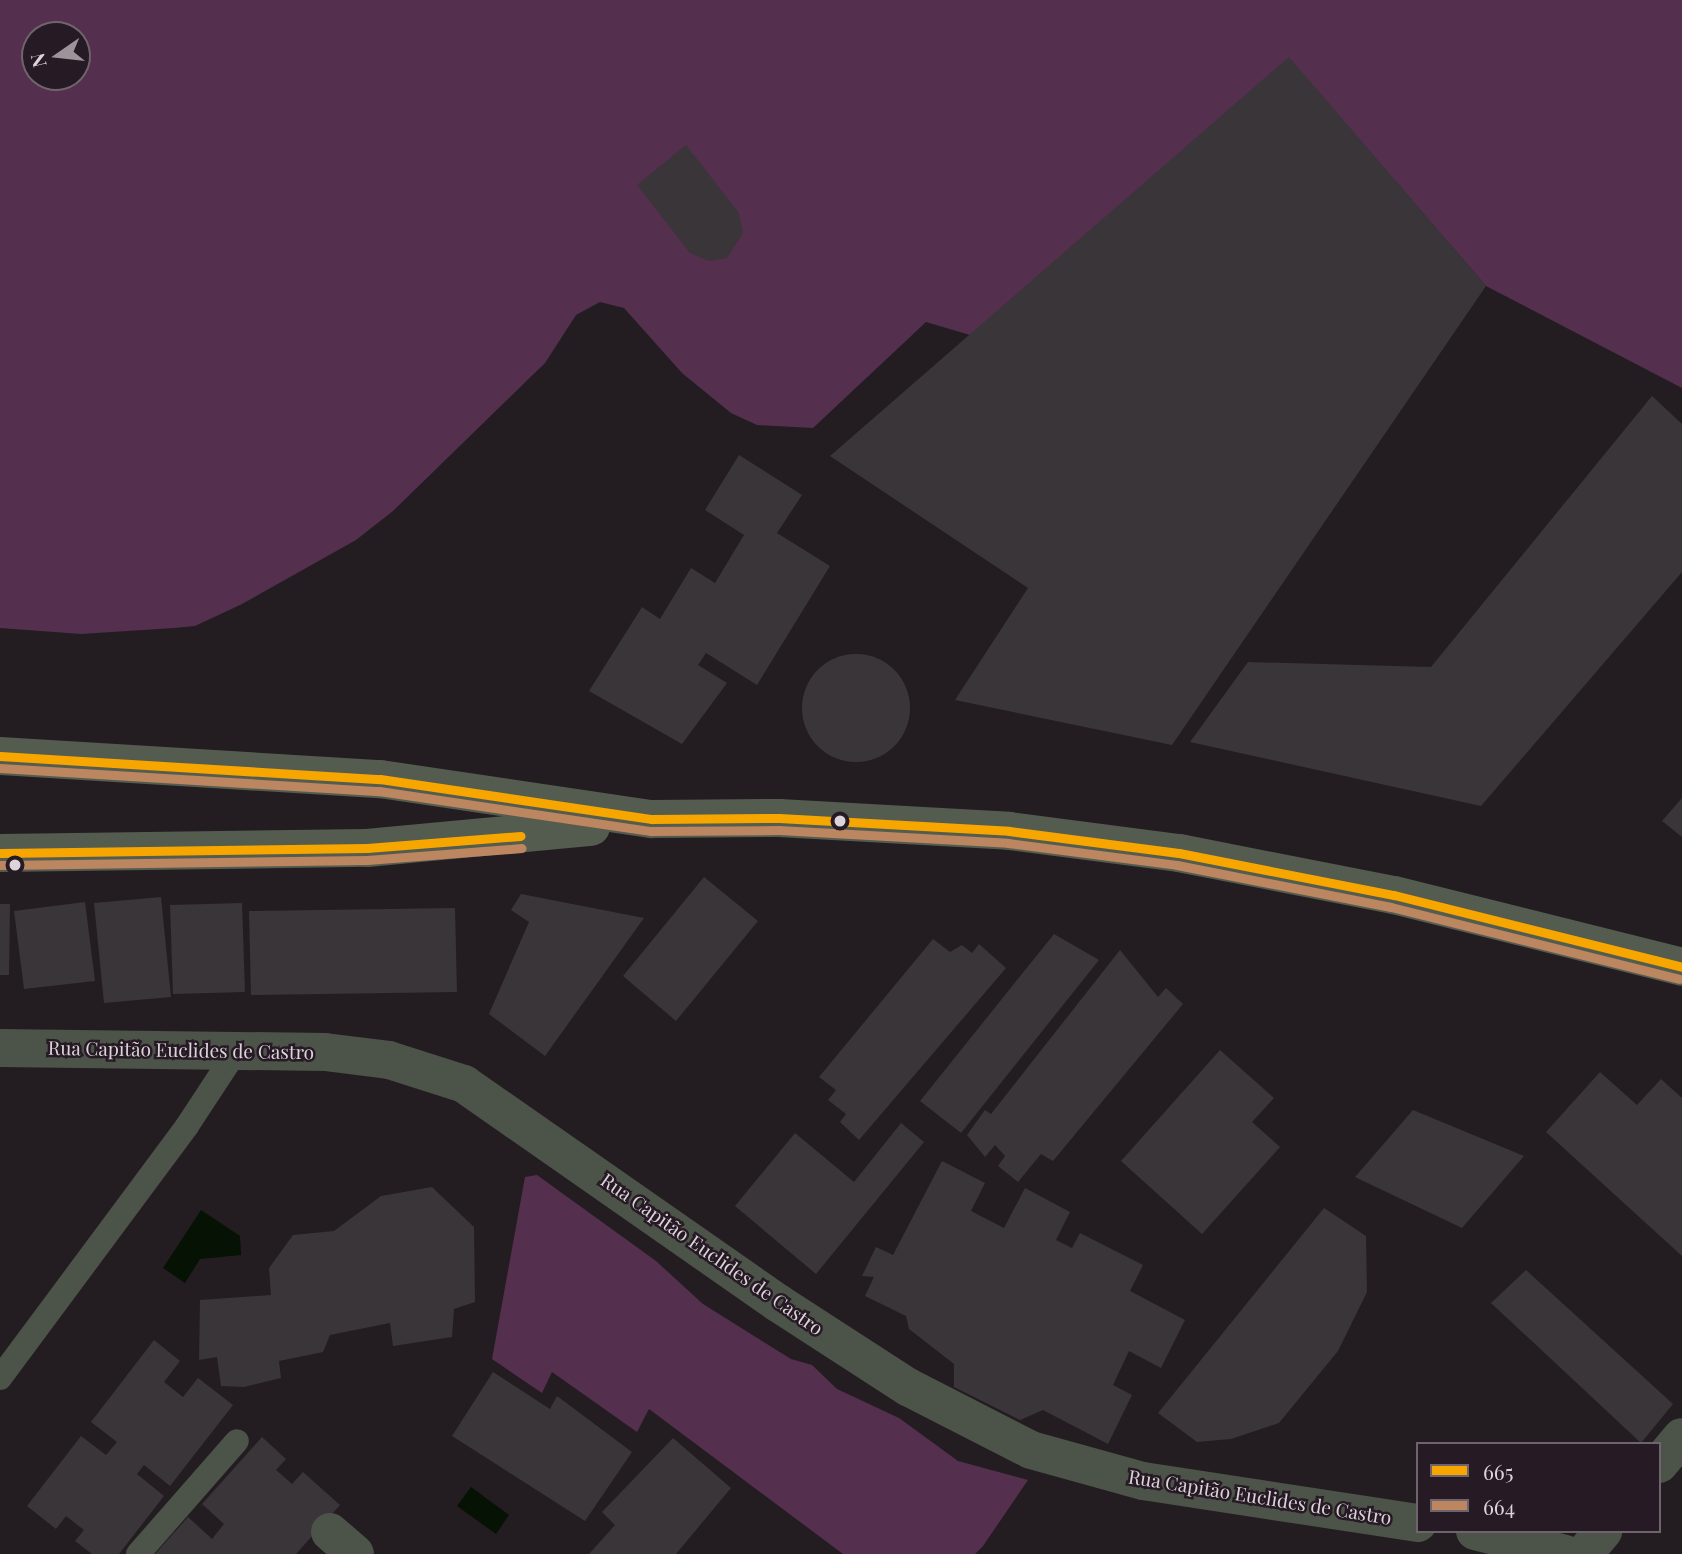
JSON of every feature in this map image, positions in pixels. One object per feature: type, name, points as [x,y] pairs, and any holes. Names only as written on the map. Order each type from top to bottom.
[{"type":"main road","points":[[0,756],[380,779],[525,804],[652,819]]},
{"type":"main road","points":[[0,853],[459,843],[652,819],[779,818],[1009,831],[1179,853],[1394,895],[1682,967]]},
{"type":"street","name":"Rua Capitão Euclides de Castro","points":[[0,1048],[234,1053],[325,1052],[389,1060],[464,1084],[778,1303],[908,1387],[1031,1450],[1143,1481],[1416,1522]]},
{"type":"street","points":[[1661,1462],[1682,1437]]},
{"type":"street","points":[[1483,1533],[1565,1554]]},
{"type":"street","points":[[1584,1554],[1601,1533]]},
{"type":"lane","points":[[0,1378],[187,1126],[234,1053]]},
{"type":"lane","points":[[138,1554],[237,1441]]},
{"type":"shaded area","points":[[0,0],[1682,0],[1682,388],[1486,286],[1289,58],[970,335],[926,322],[813,428],[757,425],[731,413],[682,373],[624,308],[600,302],[576,315],[545,363],[393,511],[356,540],[242,604],[195,626],[81,634],[0,628]]},
{"type":"shaded area","points":[[537,1175],[656,1261],[703,1304],[791,1359],[812,1365],[837,1389],[899,1418],[958,1461],[1028,1480],[983,1546],[975,1554],[843,1554],[649,1409],[637,1432],[552,1372],[542,1393],[492,1359],[525,1177]]},
{"type":"shaded area","points":[[201,1210],[240,1236],[241,1255],[200,1259],[185,1283],[163,1268]]},
{"type":"shaded area","points":[[471,1487],[509,1515],[496,1534],[457,1506]]},
{"type":"building","points":[[1289,57],[1486,286],[1172,745],[955,700],[1028,588],[830,456]]},
{"type":"building","points":[[686,145],[739,213],[743,233],[727,258],[709,261],[690,253],[637,185]]},
{"type":"building","points":[[1652,396],[1682,424],[1682,572],[1481,806],[1190,742],[1248,662],[1431,667]]},
{"type":"building","points":[[739,455],[802,495],[777,533],[830,566],[757,685],[706,653],[698,665],[727,683],[682,744],[589,691],[642,607],[660,619],[691,568],[715,583],[744,535],[705,510]]},
{"type":"building","points":[[856,654],[877,658],[894,670],[906,687],[910,708],[906,729],[894,746],[877,758],[856,762],[835,758],[818,746],[806,729],[802,708],[806,687],[818,670],[835,658]]},
{"type":"building","points":[[1682,798],[1682,837],[1662,821]]},
{"type":"building","points":[[704,877],[758,921],[676,1021],[623,976]]},
{"type":"building","points":[[521,894],[644,918],[545,1056],[489,1014],[529,922],[511,910]]},
{"type":"building","points":[[161,897],[171,997],[104,1003],[94,903]]},
{"type":"building","points":[[85,902],[95,981],[24,989],[14,911]]},
{"type":"building","points":[[242,903],[245,992],[173,994],[170,905]]},
{"type":"building","points":[[0,904],[10,904],[9,975],[0,975]]},
{"type":"building","points":[[455,908],[457,992],[251,995],[249,911]]},
{"type":"building","points":[[1054,934],[1099,960],[961,1133],[920,1101]]},
{"type":"building","points":[[933,939],[950,952],[962,945],[972,953],[979,944],[1006,968],[859,1140],[840,1122],[846,1114],[828,1100],[836,1090],[819,1077]]},
{"type":"building","points":[[1120,950],[1158,997],[1166,988],[1183,1004],[1053,1161],[1041,1154],[1018,1182],[998,1166],[1005,1156],[995,1145],[985,1157],[967,1135],[985,1110],[991,1114]]},
{"type":"building","points":[[1220,1050],[1274,1098],[1252,1122],[1280,1147],[1202,1234],[1121,1161]]},
{"type":"building","points":[[1600,1072],[1637,1105],[1661,1079],[1682,1098],[1682,1256],[1546,1132]]},
{"type":"building","points":[[1413,1110],[1524,1156],[1462,1228],[1355,1177]]},
{"type":"building","points":[[901,1123],[924,1142],[816,1274],[735,1206],[795,1133],[854,1182]]},
{"type":"building","points":[[942,1161],[985,1183],[971,1211],[1004,1228],[1025,1188],[1070,1212],[1056,1240],[1072,1248],[1080,1233],[1143,1265],[1130,1291],[1185,1320],[1161,1368],[1129,1351],[1113,1385],[1132,1395],[1108,1444],[1043,1410],[1020,1420],[954,1387],[954,1364],[909,1329],[906,1316],[865,1296],[874,1277],[862,1276],[876,1247],[893,1255]]},
{"type":"building","points":[[432,1187],[474,1227],[475,1302],[454,1309],[452,1337],[393,1346],[390,1323],[330,1335],[323,1352],[279,1361],[281,1378],[244,1387],[221,1386],[217,1357],[199,1360],[200,1300],[271,1295],[269,1268],[293,1235],[334,1231],[381,1196]]},
{"type":"building","points":[[1324,1208],[1366,1236],[1367,1292],[1338,1351],[1279,1423],[1231,1439],[1197,1442],[1158,1413]]},
{"type":"building","points":[[1526,1270],[1673,1404],[1640,1442],[1491,1303]]},
{"type":"building","points":[[154,1340],[180,1361],[164,1382],[183,1397],[198,1378],[233,1405],[170,1486],[144,1465],[137,1474],[164,1496],[119,1554],[92,1554],[75,1541],[84,1530],[66,1516],[56,1529],[27,1506],[81,1436],[106,1455],[117,1442],[91,1422]]},
{"type":"building","points":[[493,1372],[550,1409],[557,1396],[632,1452],[585,1521],[452,1436]]},
{"type":"building","points":[[262,1437],[286,1459],[276,1470],[292,1484],[303,1472],[340,1505],[296,1554],[155,1554],[188,1517],[212,1539],[224,1524],[202,1504]]},
{"type":"building","points":[[673,1438],[731,1488],[676,1554],[589,1554],[615,1525],[602,1512]]},
{"type":"transit line","name":"665","points":[[0,756],[380,779],[652,819],[779,818],[1009,831],[1179,853],[1394,895],[1682,967]]},
{"type":"transit line","name":"664","points":[[0,768],[379,791],[651,831],[779,830],[1008,843],[1177,865],[1391,907],[1679,979]]},
{"type":"transit line","name":"665","points":[[0,853],[367,848],[521,836]]},
{"type":"transit line","name":"664","points":[[0,865],[367,860],[522,848]]}]
